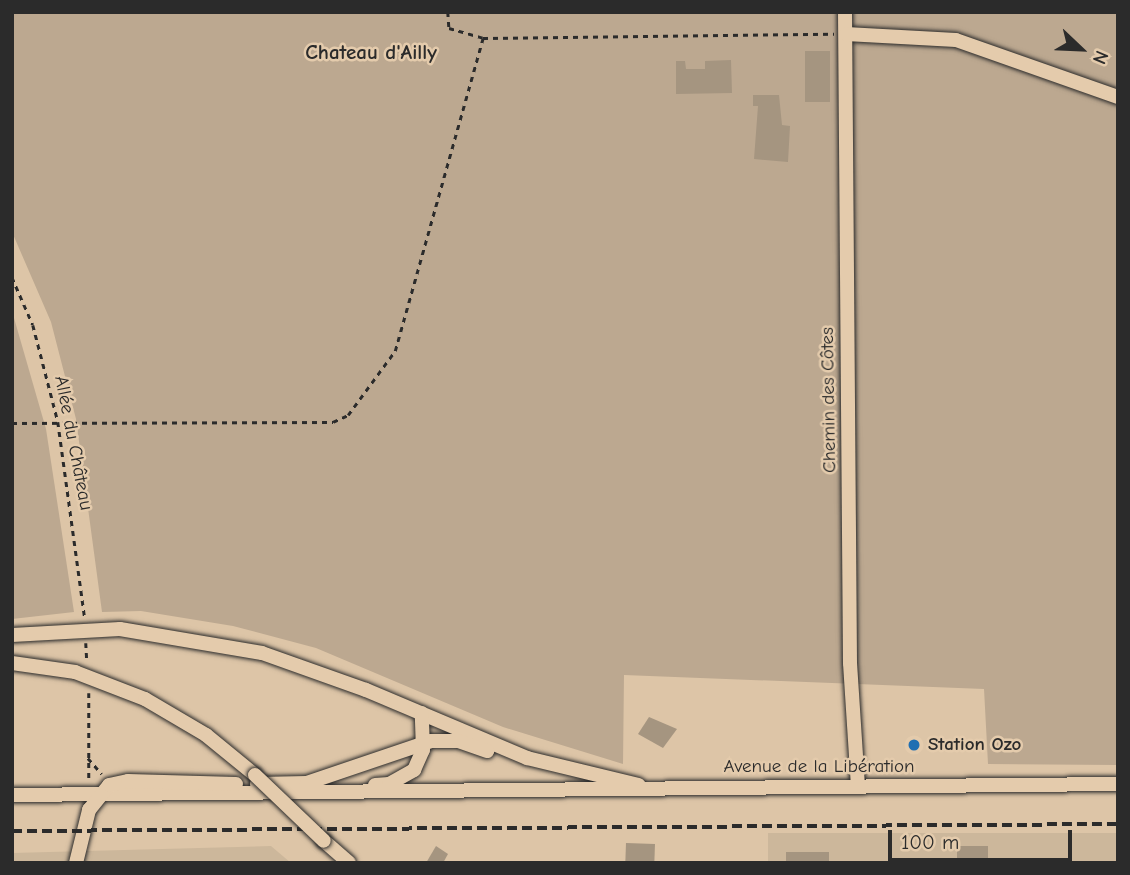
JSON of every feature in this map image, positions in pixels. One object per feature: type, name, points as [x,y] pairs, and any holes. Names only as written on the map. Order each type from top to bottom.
[{"type":"street","name":"Chemin des Côtes","points":[[845,12],[850,663],[858,786]]},
{"type":"street","points":[[846,34],[956,40],[1118,97]]},
{"type":"street","points":[[12,635],[120,629],[212,642],[311,669],[527,758]]},
{"type":"street","points":[[12,663],[75,672],[145,699],[206,735],[255,775],[349,863]]},
{"type":"street","points":[[336,793],[403,779],[419,761],[424,743],[422,713]]},
{"type":"street","points":[[76,863],[93,795],[118,781],[307,783],[424,743],[458,741],[492,753],[527,758],[647,787]]},
{"type":"street","name":"Avenue de la Libération","points":[[647,787],[1118,784]]},
{"type":"street","points":[[12,795],[616,791],[647,787]]},
{"type":"path","points":[[448,12],[449,28],[483,38],[846,34]]},
{"type":"path","points":[[12,423],[333,422],[348,415],[395,351],[483,38]]},
{"type":"path","name":"Allée du Château","points":[[12,277],[33,325],[58,422],[85,621]]},
{"type":"path","points":[[86,636],[87,660]]},
{"type":"path","points":[[89,693],[88,758],[93,795]]},
{"type":"path","points":[[88,758],[118,781]]},
{"type":"shaded area","points":[[12,12],[1118,12],[1118,765],[988,764],[984,689],[624,675],[623,764],[503,727],[316,648],[233,626],[141,611],[102,612],[76,419],[51,322],[12,232]]},
{"type":"shaded area","points":[[12,311],[46,429],[74,612],[12,619]]},
{"type":"shaded area","points":[[768,833],[1118,833],[1118,863],[768,863]]},
{"type":"shaded area","points":[[271,846],[291,863],[12,863],[12,853]]},
{"type":"building","points":[[805,51],[830,51],[830,102],[805,102]]},
{"type":"building","points":[[731,60],[732,93],[676,94],[676,61],[685,61],[686,69],[705,69],[705,61]]},
{"type":"building","points":[[753,95],[779,95],[782,125],[790,126],[788,162],[754,159],[758,106],[753,106]]},
{"type":"building","points":[[649,717],[677,729],[663,748],[638,734]]},
{"type":"building","points":[[626,843],[655,844],[654,863],[625,863]]},
{"type":"building","points":[[436,846],[448,854],[443,863],[426,863]]},
{"type":"building","points":[[957,846],[988,846],[988,863],[957,863]]},
{"type":"building","points":[[786,852],[829,852],[829,863],[786,863]]},
{"type":"railway","points":[[12,831],[1118,824]]},
{"type":"place","name":"Station Ozo","points":[[914,745]]},
{"type":"district","name":"Chateau d'Ailly","points":[[371,52]]}]
